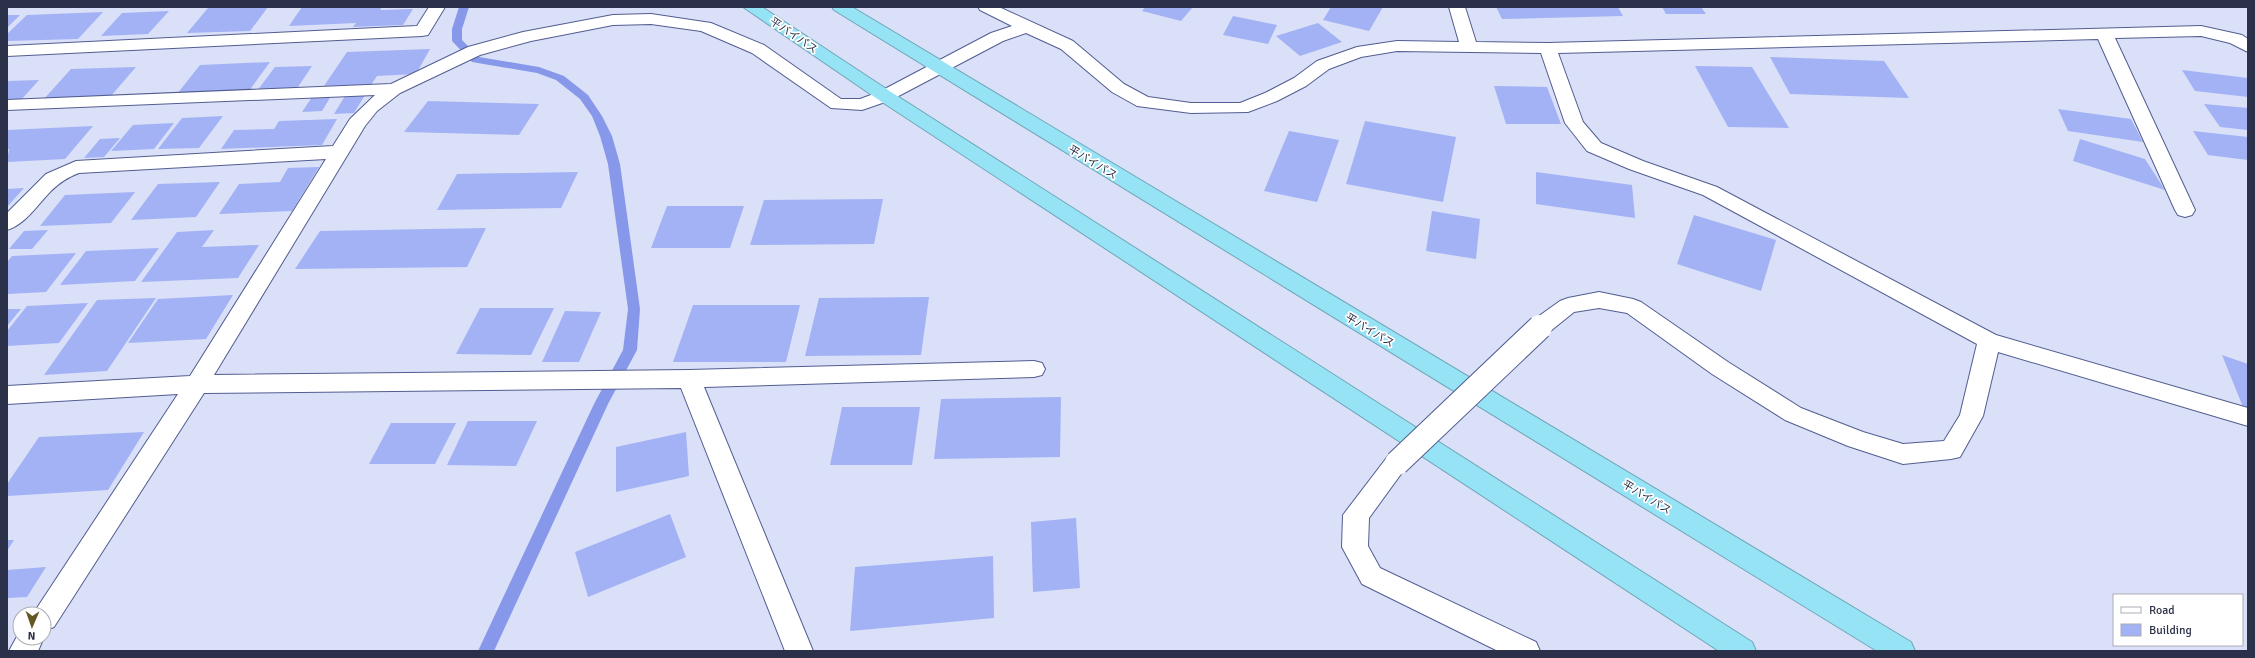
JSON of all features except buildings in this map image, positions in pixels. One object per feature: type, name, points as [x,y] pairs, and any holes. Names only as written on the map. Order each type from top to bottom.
[{"type":"highway","name":"平バイパス","points":[[751,7],[885,96],[1742,651]]},
{"type":"highway","name":"平バイパス","points":[[840,7],[1901,651]]},
{"type":"street","points":[[7,51],[422,31],[437,7]]},
{"type":"street","points":[[986,7],[1067,45],[1118,88],[1144,102],[1191,108],[1242,108],[1271,97],[1300,82],[1324,65],[1358,52],[1397,46],[1548,48],[2201,31],[2236,39],[2248,47]]},
{"type":"street","points":[[1457,7],[1469,47]]},
{"type":"street","points":[[52,607],[197,384],[357,123],[371,106],[394,89],[474,51],[529,36],[612,20],[645,19],[674,21],[705,27],[758,50],[837,104],[862,105],[885,96],[937,67],[997,38],[1027,27]]},
{"type":"street","points":[[2104,33],[2185,210]]},
{"type":"street","points":[[1548,48],[1574,122],[1594,147],[1636,165],[1710,191],[1989,341],[2248,417]]},
{"type":"street","points":[[7,106],[394,89]]},
{"type":"street","points":[[7,223],[54,176],[76,167],[339,152]]},
{"type":"street","points":[[1526,651],[1371,576],[1355,547],[1356,515],[1396,463],[1540,327],[1568,306],[1599,300],[1633,307],[1720,368],[1793,414],[1856,439],[1903,454],[1951,450],[1971,416],[1989,341]]},
{"type":"street","points":[[7,395],[197,384],[689,379],[1034,369]]},
{"type":"street","points":[[689,379],[799,651]]},
{"type":"waterway","points":[[464,7],[457,29],[457,41],[476,60],[539,70],[560,78],[584,97],[597,116],[606,136],[614,164],[634,309],[630,350],[601,404],[486,651]]}]
